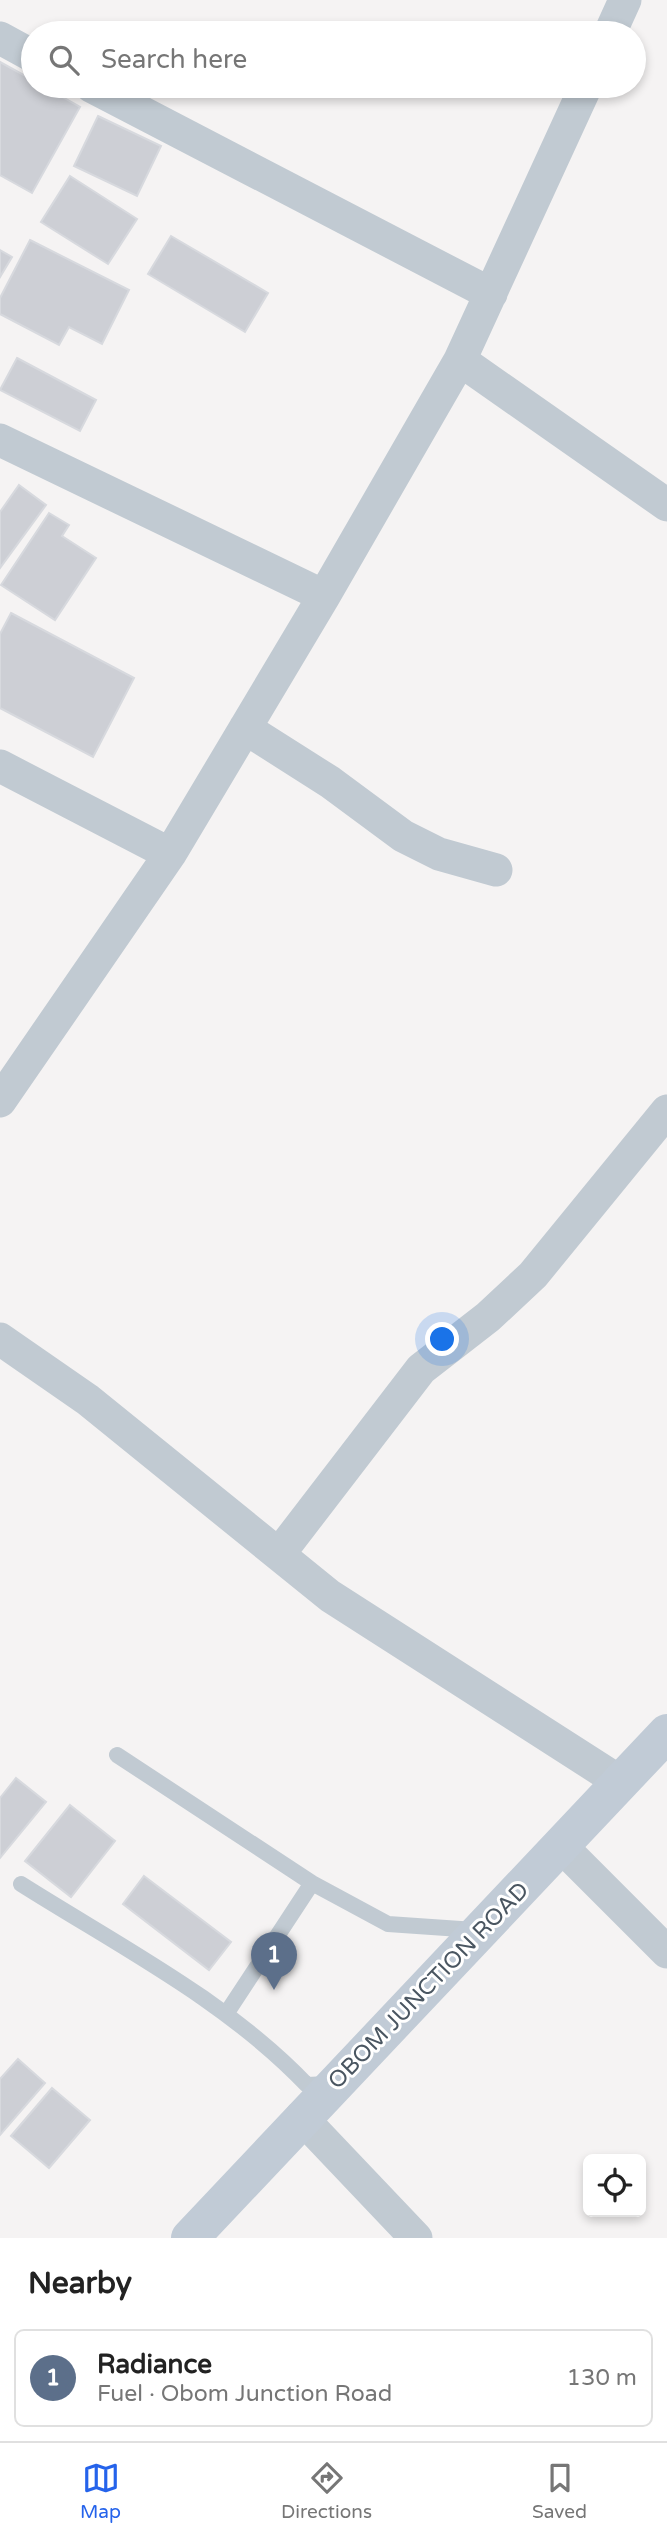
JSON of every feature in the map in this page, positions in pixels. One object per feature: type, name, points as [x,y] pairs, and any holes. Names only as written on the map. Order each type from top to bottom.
[{"type":"main road","name":"OBOM JUNCTION ROAD","points":[[190,2238],[301,2117],[667,1733]]},
{"type":"street","points":[[615,21],[625,0]]},
{"type":"street","points":[[0,38],[21,49]]},
{"type":"street","points":[[114,98],[491,294]]},
{"type":"street","points":[[0,1101],[170,854],[324,596],[460,359],[581,98]]},
{"type":"street","points":[[460,359],[667,505]]},
{"type":"street","points":[[0,440],[324,596]]},
{"type":"street","points":[[245,728],[330,782],[402,836],[439,854],[496,870]]},
{"type":"street","points":[[0,766],[170,854]]},
{"type":"street","points":[[279,1555],[421,1369],[488,1317],[533,1275],[667,1111]]},
{"type":"street","points":[[0,1339],[88,1400],[330,1596],[620,1782]]},
{"type":"street","points":[[561,1846],[667,1952]]},
{"type":"street","points":[[301,2117],[416,2238]]},
{"type":"lane","points":[[117,1755],[312,1883],[388,1924],[480,1930]]},
{"type":"lane","points":[[226,2014],[312,1883]]},
{"type":"lane","points":[[21,1884],[226,2014],[281,2058],[307,2085],[334,2084]]},
{"type":"building","points":[[0,62],[21,73],[21,98],[64,98],[80,107],[32,193],[0,175]]},
{"type":"building","points":[[98,116],[161,146],[137,196],[74,166]]},
{"type":"building","points":[[70,176],[137,219],[108,264],[41,222]]},
{"type":"building","points":[[171,236],[268,293],[245,332],[148,274]]},
{"type":"building","points":[[30,240],[129,290],[102,344],[69,327],[59,345],[0,314],[0,298]]},
{"type":"building","points":[[0,250],[12,257],[0,277]]},
{"type":"building","points":[[17,358],[96,400],[80,431],[0,390]]},
{"type":"building","points":[[19,485],[46,505],[0,568],[0,512]]},
{"type":"building","points":[[49,513],[69,525],[62,536],[96,558],[55,620],[1,585]]},
{"type":"building","points":[[11,613],[134,678],[93,757],[0,708],[0,634]]},
{"type":"building","points":[[16,1778],[46,1802],[0,1858],[0,1798]]},
{"type":"building","points":[[70,1805],[115,1841],[71,1897],[25,1861]]},
{"type":"building","points":[[144,1876],[231,1942],[209,1970],[123,1904]]},
{"type":"building","points":[[18,2059],[45,2083],[0,2135],[0,2079]]},
{"type":"building","points":[[52,2088],[90,2120],[49,2168],[11,2136]]},
{"type":"place","name":"Radiance","points":[[274,1990]]}]
